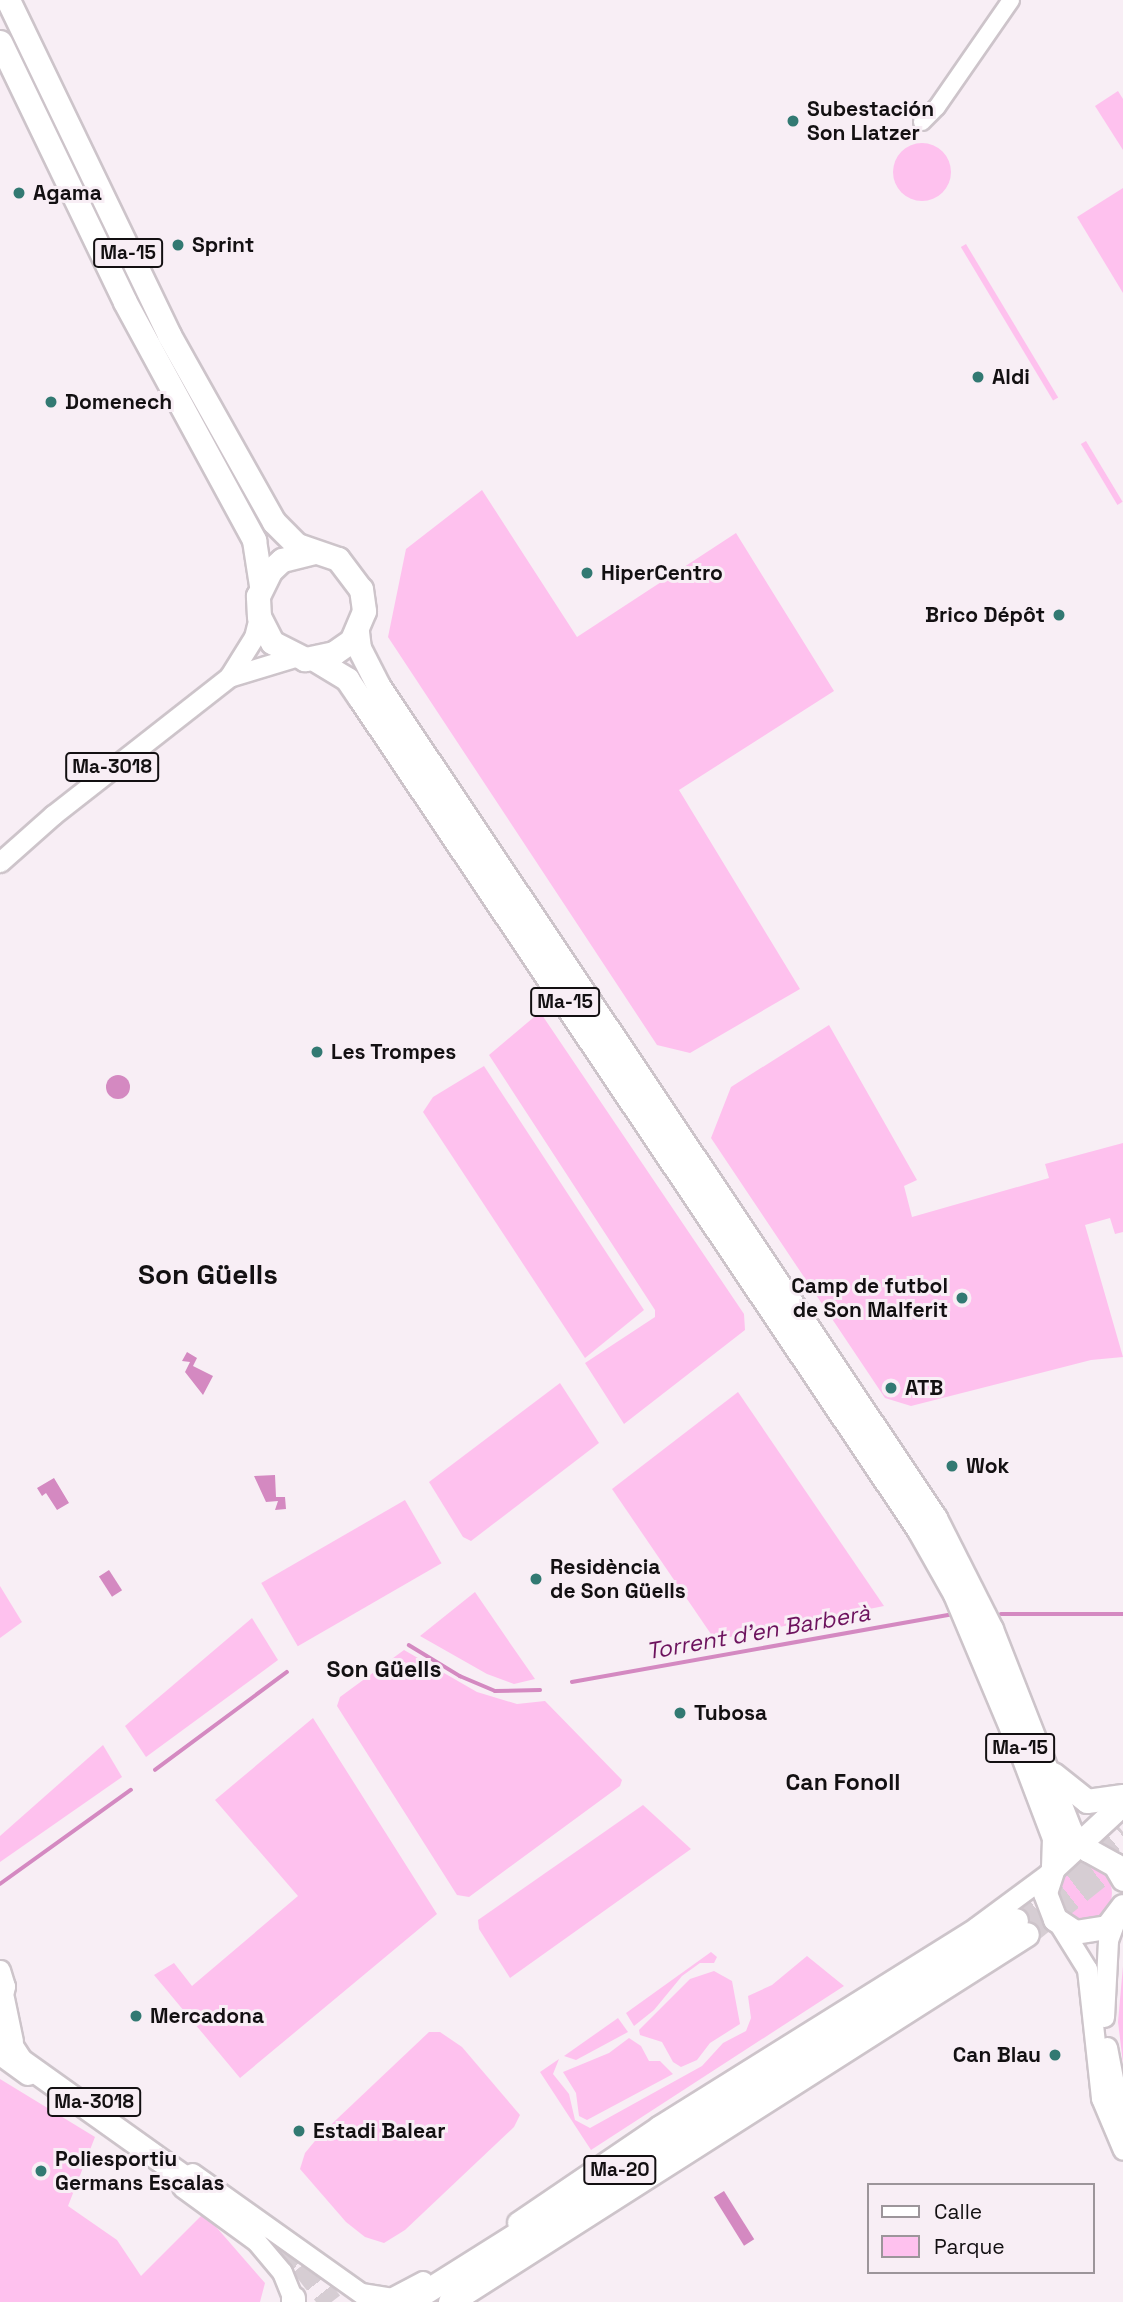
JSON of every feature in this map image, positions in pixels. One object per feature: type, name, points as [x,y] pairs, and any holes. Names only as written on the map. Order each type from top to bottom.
[{"type":"highway","name":"Ma-15","points":[[8,0],[190,376],[274,522],[287,538],[313,552],[338,559],[357,578],[364,600],[357,632],[359,648],[379,687],[935,1518],[982,1609],[1047,1767],[1067,1826],[1070,1859],[1045,1900],[1059,1923]]},
{"type":"highway","name":"Ma-15","points":[[0,42],[125,302],[254,540],[261,585],[259,617],[272,642],[333,668],[354,689],[799,1346],[919,1530],[961,1606],[1054,1838],[1070,1859],[1115,1865],[1123,1879]]},
{"type":"highway","points":[[261,585],[282,561],[313,552]]},
{"type":"highway","points":[[305,658],[334,653],[357,632]]},
{"type":"highway","points":[[1047,1767],[1081,1799],[1096,1803],[1123,1797]]},
{"type":"highway","points":[[1070,1859],[1123,1803]]},
{"type":"highway","points":[[1059,1923],[1088,1933],[1121,1918]]},
{"type":"highway","name":"Ma-20","points":[[403,2298],[1021,1927],[450,2302]]},
{"type":"highway","points":[[0,2029],[20,2060],[210,2191]]},
{"type":"highway","points":[[467,2302],[568,2241]]},
{"type":"main road","name":"Ma-3018","points":[[0,862],[64,806],[229,677],[254,637],[259,617]]},
{"type":"main road","name":"Ma-3018","points":[[229,677],[305,658]]},
{"type":"main road","points":[[403,2298],[658,2126],[976,1927],[1070,1859]]},
{"type":"main road","points":[[1121,1918],[1108,1940],[1105,2031],[1123,2130]]},
{"type":"main road","points":[[1059,1923],[1087,1969],[1101,2098],[1123,2150]]},
{"type":"main road","name":"Ma-3018","points":[[0,1970],[7,2028],[22,2051],[210,2191],[361,2293],[382,2298],[403,2298]]},
{"type":"main road","name":"Ma-3018","points":[[0,2056],[248,2234],[282,2272],[293,2301]]},
{"type":"main road","points":[[210,2191],[343,2290],[347,2302]]},
{"type":"street","points":[[922,122],[937,107],[1011,0]]},
{"type":"green space","points":[[1118,91],[1123,99],[1123,150],[1095,106]]},
{"type":"green space","points":[[916,143],[928,143],[943,151],[951,166],[951,178],[943,193],[928,201],[916,201],[901,193],[893,178],[893,166],[901,151]]},
{"type":"green space","points":[[1123,188],[1123,293],[1077,217]]},
{"type":"green space","points":[[966,244],[1058,397],[1053,401],[961,247]]},
{"type":"green space","points":[[1086,441],[1123,502],[1117,505],[1081,444]]},
{"type":"green space","points":[[482,490],[577,637],[736,533],[834,691],[679,790],[800,989],[690,1053],[657,1045],[388,637],[406,549]]},
{"type":"green space","points":[[540,1012],[744,1314],[745,1330],[624,1424],[585,1363],[655,1317],[655,1310],[489,1055]]},
{"type":"green space","name":"Camp de futbol de Son Malferit","points":[[829,1025],[917,1180],[904,1186],[912,1217],[1049,1178],[1045,1164],[1123,1143],[1123,1232],[1115,1234],[1110,1218],[1085,1225],[1123,1357],[1091,1360],[911,1406],[885,1398],[711,1138],[731,1087]]},
{"type":"green space","points":[[484,1066],[644,1310],[585,1358],[423,1112],[433,1097]]},
{"type":"green space","points":[[560,1383],[599,1443],[471,1541],[463,1537],[429,1482]]},
{"type":"green space","points":[[738,1392],[884,1606],[715,1640],[612,1489]]},
{"type":"green space","points":[[405,1500],[442,1563],[298,1646],[261,1583]]},
{"type":"green space","points":[[0,1586],[22,1622],[0,1638]]},
{"type":"green space","points":[[475,1592],[535,1679],[514,1684],[487,1674],[420,1636]]},
{"type":"green space","points":[[252,1618],[278,1660],[146,1757],[125,1726]]},
{"type":"green space","points":[[404,1650],[477,1692],[517,1704],[545,1701],[622,1780],[620,1786],[469,1897],[457,1895],[337,1706],[340,1697]]},
{"type":"green space","points":[[313,1718],[437,1914],[240,2078],[154,1975],[174,1963],[192,1986],[298,1896],[215,1800]]},
{"type":"green space","points":[[103,1745],[122,1777],[0,1862],[0,1836]]},
{"type":"green space","points":[[643,1805],[691,1849],[510,1978],[479,1929],[478,1920]]},
{"type":"green space","points":[[1085,1866],[1104,1874],[1112,1893],[1104,1912],[1085,1920],[1066,1912],[1058,1893],[1066,1874]]},
{"type":"green space","points":[[711,1952],[717,1957],[714,1963],[700,1963],[682,1976],[654,2010],[634,2026],[626,2013]]},
{"type":"green space","points":[[807,1956],[844,1986],[591,2150],[540,2072],[559,2059],[553,2074],[569,2094],[575,2120],[590,2128],[702,2066],[723,2043],[746,2031],[751,2018],[748,1996],[772,1985]]},
{"type":"green space","points":[[1123,1966],[1123,2063],[1118,2022]]},
{"type":"green space","points":[[714,1971],[732,1981],[740,2024],[710,2043],[697,2060],[681,2067],[673,2062],[662,2042],[640,2035],[639,2030],[690,1979]]},
{"type":"green space","points":[[618,2018],[628,2032],[576,2060],[564,2056]]},
{"type":"green space","name":"Estadi Balear","points":[[429,2032],[440,2032],[462,2047],[520,2115],[514,2127],[405,2230],[384,2243],[365,2237],[346,2222],[300,2169],[305,2153],[319,2136]]},
{"type":"green space","points":[[629,2038],[641,2046],[649,2061],[660,2061],[673,2074],[587,2120],[579,2116],[576,2093],[563,2072],[609,2053]]},
{"type":"green space","name":"Poliesportiu Germans Escalas","points":[[0,2079],[95,2137],[68,2206],[117,2240],[141,2276],[204,2213],[265,2283],[260,2302],[0,2302]]},
{"type":"shaded area","points":[[118,1075],[127,1078],[130,1087],[127,1096],[118,1099],[109,1096],[106,1087],[109,1078]]},
{"type":"shaded area","points":[[187,1352],[197,1358],[193,1366],[213,1376],[203,1395],[185,1372],[190,1362],[182,1361]]},
{"type":"shaded area","points":[[275,1475],[276,1497],[285,1497],[286,1509],[275,1510],[278,1501],[266,1502],[254,1476]]},
{"type":"shaded area","points":[[54,1478],[69,1503],[57,1510],[46,1493],[42,1496],[37,1488]]},
{"type":"shaded area","points":[[109,1570],[122,1590],[112,1597],[99,1577]]},
{"type":"shaded area","points":[[724,2191],[754,2239],[744,2246],[714,2197]]},
{"type":"waterway","name":"Torrent d'en Barberà","points":[[1001,1614],[1123,1614]]},
{"type":"waterway","name":"Torrent d'en Barberà","points":[[572,1682],[949,1615]]},
{"type":"waterway","name":"Torrent d'en Barberà","points":[[409,1645],[460,1676],[495,1691],[540,1690]]},
{"type":"waterway","name":"Torrent d'en Barberà","points":[[155,1770],[287,1672]]},
{"type":"waterway","name":"Torrent d'en Barberà","points":[[0,1884],[131,1790]]},
{"type":"tunnel","points":[[1016,1920],[1123,1832]]},
{"type":"tunnel","points":[[1027,1934],[1123,1857]]},
{"type":"tunnel","points":[[253,2228],[302,2265],[331,2302]]},
{"type":"place","name":"Subestación Son Llatzer","points":[[793,121]]},
{"type":"place","name":"Agama","points":[[19,193]]},
{"type":"place","name":"Sprint","points":[[178,245]]},
{"type":"place","name":"Aldi","points":[[978,377]]},
{"type":"place","name":"Domenech","points":[[51,402]]},
{"type":"place","name":"HiperCentro","points":[[587,573]]},
{"type":"place","name":"Brico Dépôt","points":[[1059,615]]},
{"type":"place","name":"Les Trompes","points":[[317,1052]]},
{"type":"place","name":"Camp de futbol de Son Malferit","points":[[962,1298]]},
{"type":"place","name":"ATB","points":[[891,1388]]},
{"type":"place","name":"Wok","points":[[952,1466]]},
{"type":"place","name":"Residència de Son Güells","points":[[536,1579]]},
{"type":"place","name":"Tubosa","points":[[680,1713]]},
{"type":"place","name":"Mercadona","points":[[136,2016]]},
{"type":"place","name":"Can Blau","points":[[1055,2055]]},
{"type":"place","name":"Estadi Balear","points":[[299,2131]]},
{"type":"place","name":"Poliesportiu Germans Escalas","points":[[41,2171]]},
{"type":"district","name":"Son Güells","points":[[208,1274]]},
{"type":"district","name":"Son Güells","points":[[384,1669]]},
{"type":"district","name":"Can Fonoll","points":[[843,1782]]}]
